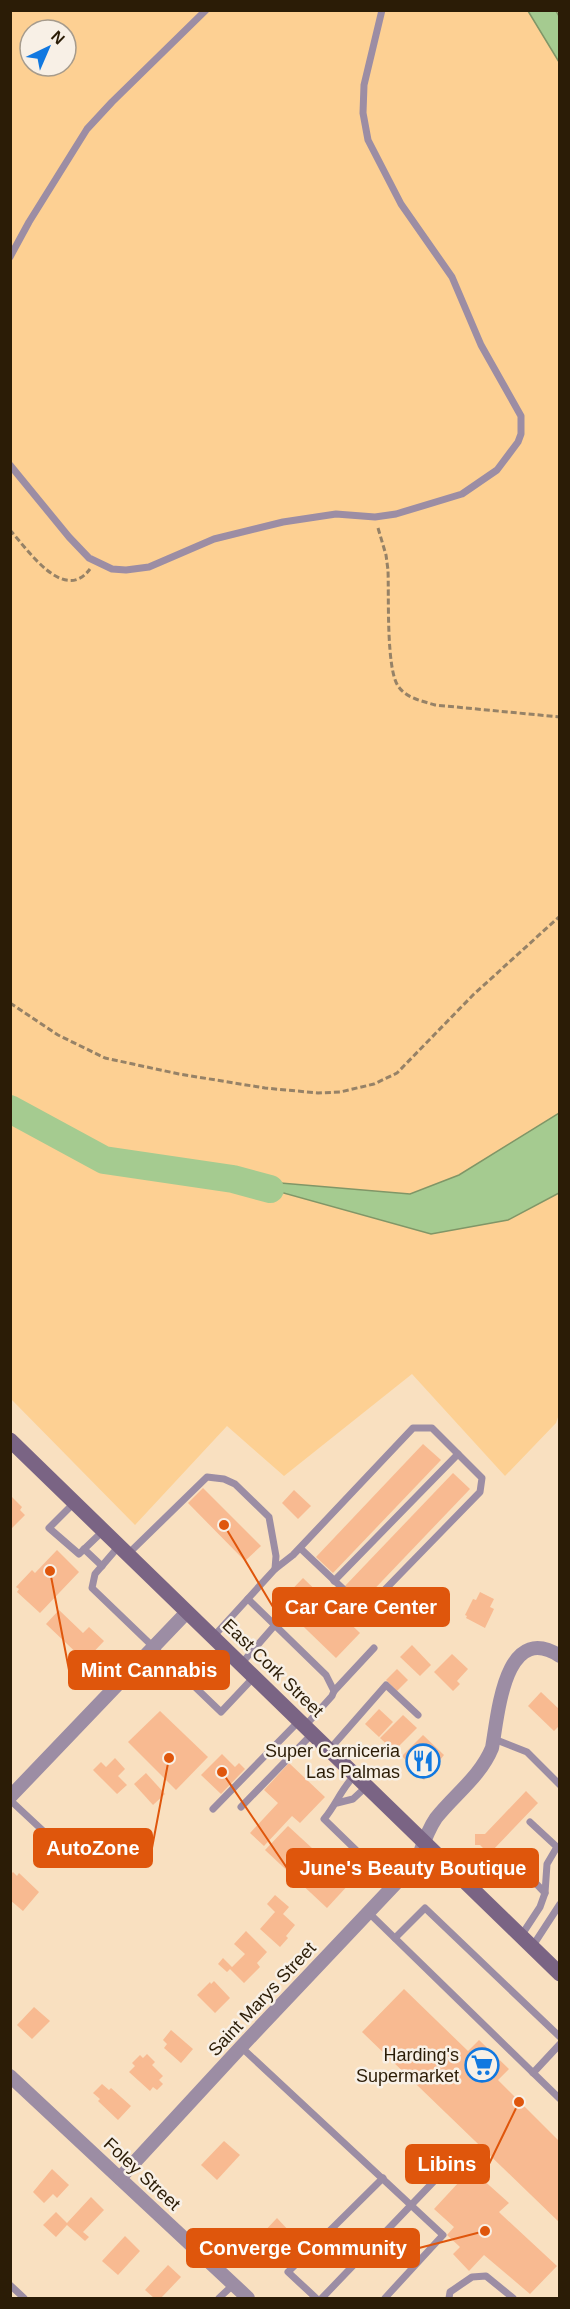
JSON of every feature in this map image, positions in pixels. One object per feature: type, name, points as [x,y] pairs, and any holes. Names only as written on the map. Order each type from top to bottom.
[{"type":"street","name":"East Cork Street","points":[[10,1440],[560,1974]]},
{"type":"street","points":[[10,1799],[187,1612]]},
{"type":"street","name":"Saint Marys Street","points":[[120,2178],[417,1862],[436,1819],[475,1777],[488,1759],[508,1673],[519,1655],[534,1649],[549,1649],[560,1656]]},
{"type":"street","name":"Foley Street","points":[[10,2076],[248,2298]]},
{"type":"lane","points":[[10,257],[87,129],[206,10]]},
{"type":"lane","points":[[10,465],[69,537],[95,562],[112,569],[142,568],[163,563],[214,539],[284,522],[336,514],[375,517],[442,501],[472,489],[497,470],[518,442],[522,424],[517,406],[482,345],[452,277],[401,204],[368,140],[363,113],[364,85],[382,10]]},
{"type":"lane","points":[[213,1637],[275,1569],[300,1548],[413,1428],[432,1428],[482,1478],[480,1492],[367,1608],[357,1602],[300,1548]]},
{"type":"lane","points":[[334,1581],[458,1454]]},
{"type":"lane","points":[[254,1677],[221,1712],[92,1588],[95,1574],[102,1566],[124,1550],[207,1477],[224,1479],[235,1484],[268,1517],[276,1556],[275,1569]]},
{"type":"lane","points":[[75,1503],[50,1528],[79,1554],[104,1530]]},
{"type":"lane","points":[[84,1549],[102,1566]]},
{"type":"lane","points":[[248,1599],[326,1675],[334,1691]]},
{"type":"lane","points":[[241,1664],[275,1625]]},
{"type":"lane","points":[[241,1807],[334,1691],[374,1648]]},
{"type":"lane","points":[[329,1750],[386,1685],[418,1715]]},
{"type":"lane","points":[[213,1809],[305,1727]]},
{"type":"lane","points":[[494,1739],[527,1752],[560,1785]]},
{"type":"lane","points":[[355,1775],[342,1788],[337,1803],[324,1819],[393,1886]]},
{"type":"lane","points":[[337,1803],[353,1799],[367,1786]]},
{"type":"lane","points":[[10,1799],[69,1855]]},
{"type":"lane","points":[[521,1936],[540,1907],[546,1893],[546,1864],[557,1847],[530,1822]]},
{"type":"lane","points":[[509,1855],[546,1893]]},
{"type":"lane","points":[[532,1947],[560,1904]]},
{"type":"lane","points":[[395,1938],[425,1908],[560,2037]]},
{"type":"lane","points":[[369,1913],[560,2099]]},
{"type":"lane","points":[[533,2073],[560,2044]]},
{"type":"lane","points":[[241,2047],[443,2235],[385,2298]]},
{"type":"lane","points":[[322,2298],[462,2152]]},
{"type":"lane","points":[[316,2298],[288,2272],[383,2178]]},
{"type":"lane","points":[[449,2298],[450,2292],[472,2277],[486,2276],[513,2298]]},
{"type":"lane","points":[[219,2298],[233,2284]]},
{"type":"lane","points":[[10,2285],[24,2298]]},
{"type":"path","points":[[375,517],[386,555],[393,670],[397,684],[402,691],[415,699],[435,705],[560,717]]},
{"type":"path","points":[[10,530],[42,565],[58,578],[76,581],[82,578],[95,562]]},
{"type":"path","points":[[10,1003],[58,1035],[105,1058],[180,1074],[265,1088],[318,1094],[340,1092],[374,1084],[398,1073],[473,995],[560,916]]},
{"type":"shaded area","points":[[10,11],[559,11],[560,1411],[556,1423],[505,1476],[412,1374],[284,1476],[227,1426],[135,1525],[11,1399]]},
{"type":"shaded area","points":[[528,11],[556,11],[559,16],[559,62]]},
{"type":"shaded area","points":[[559,1113],[559,1193],[508,1220],[431,1234],[233,1179],[410,1194],[459,1175]]},
{"type":"building","points":[[423,1444],[441,1460],[333,1573],[316,1557]]},
{"type":"building","points":[[453,1473],[470,1489],[362,1602],[345,1586]]},
{"type":"building","points":[[203,1488],[261,1546],[245,1561],[188,1503]]},
{"type":"building","points":[[294,1490],[311,1506],[298,1519],[282,1503]]},
{"type":"building","points":[[12,1497],[22,1507],[20,1510],[25,1515],[10,1530],[10,1499]]},
{"type":"building","points":[[57,1550],[79,1572],[40,1613],[17,1592],[19,1589],[16,1587],[32,1570],[35,1573]]},
{"type":"building","points":[[303,1578],[360,1633],[336,1658],[279,1603]]},
{"type":"building","points":[[480,1592],[494,1599],[490,1607],[494,1609],[485,1628],[466,1618],[465,1615],[473,1599],[476,1600]]},
{"type":"building","points":[[59,1610],[83,1633],[89,1627],[104,1641],[85,1661],[46,1624]]},
{"type":"building","points":[[412,1645],[431,1665],[420,1676],[400,1657]]},
{"type":"building","points":[[452,1654],[468,1669],[457,1681],[460,1684],[453,1691],[434,1672]]},
{"type":"building","points":[[397,1669],[408,1680],[397,1691],[386,1680]]},
{"type":"building","points":[[541,1692],[560,1710],[560,1725],[554,1731],[528,1706]]},
{"type":"building","points":[[379,1709],[393,1722],[379,1737],[365,1724]]},
{"type":"building","points":[[160,1711],[208,1757],[176,1790],[128,1742]]},
{"type":"building","points":[[403,1715],[417,1728],[394,1751],[380,1738]]},
{"type":"building","name":"Super Carniceria Las Palmas","points":[[423,1735],[444,1755],[424,1780],[402,1756]]},
{"type":"building","points":[[222,1754],[235,1767],[239,1763],[245,1769],[221,1794],[201,1775]]},
{"type":"building","points":[[115,1758],[125,1769],[118,1776],[127,1785],[117,1794],[93,1770],[101,1762],[106,1767]]},
{"type":"building","points":[[289,1763],[325,1797],[300,1823],[292,1816],[264,1846],[250,1833],[278,1803],[264,1790]]},
{"type":"building","points":[[146,1773],[165,1794],[153,1805],[134,1784]]},
{"type":"building","points":[[526,1791],[538,1803],[493,1850],[485,1850],[480,1845],[475,1845],[475,1834],[485,1834]]},
{"type":"building","points":[[288,1826],[350,1883],[327,1908],[265,1850]]},
{"type":"building","points":[[13,1872],[17,1876],[19,1873],[39,1892],[23,1911],[10,1900],[10,1875]]},
{"type":"building","points":[[275,1895],[289,1907],[283,1914],[295,1925],[280,1947],[260,1929],[275,1912],[267,1904]]},
{"type":"building","points":[[246,1931],[267,1952],[257,1963],[260,1967],[244,1983],[230,1969],[227,1972],[218,1964],[223,1958],[232,1967],[245,1954],[234,1944]]},
{"type":"building","points":[[214,1981],[230,1998],[215,2013],[197,1995]]},
{"type":"building","points":[[404,1989],[468,2051],[479,2040],[509,2069],[498,2080],[560,2142],[560,2223],[362,2032]]},
{"type":"building","points":[[34,2007],[50,2021],[32,2039],[17,2025]]},
{"type":"building","points":[[171,2030],[193,2049],[181,2063],[164,2048],[167,2044],[163,2040]]},
{"type":"building","points":[[147,2054],[155,2062],[152,2065],[163,2076],[159,2080],[163,2084],[157,2090],[153,2087],[150,2091],[129,2072],[135,2066],[132,2063],[140,2055],[143,2058]]},
{"type":"building","points":[[102,2084],[109,2090],[111,2088],[131,2106],[118,2120],[93,2093]]},
{"type":"building","points":[[224,2141],[240,2155],[217,2180],[201,2165]]},
{"type":"building","points":[[52,2169],[69,2185],[57,2198],[53,2194],[44,2203],[33,2192]]},
{"type":"building","points":[[471,2169],[509,2203],[499,2212],[557,2266],[530,2294],[484,2255],[469,2271],[453,2254],[460,2247],[447,2235],[454,2227],[434,2209]]},
{"type":"building","points":[[91,2197],[104,2210],[83,2232],[89,2237],[85,2241],[67,2225],[56,2237],[43,2225],[56,2212],[67,2223]]},
{"type":"building","points":[[277,2218],[290,2232],[259,2260],[248,2249]]},
{"type":"building","points":[[125,2236],[140,2251],[118,2275],[102,2261]]},
{"type":"building","points":[[168,2265],[181,2277],[161,2298],[154,2298],[145,2290]]},
{"type":"waterway","points":[[10,1109],[104,1160],[233,1179],[270,1189]]},
{"type":"place","name":"Car Care Center","points":[[224,1525]]},
{"type":"place","name":"Mint Cannabis","points":[[50,1571]]},
{"type":"place","name":"AutoZone","points":[[169,1758]]},
{"type":"place","name":"Super Carniceria Las Palmas","points":[[423,1761]]},
{"type":"place","name":"June's Beauty Boutique","points":[[222,1772]]},
{"type":"place","name":"Harding's Supermarket","points":[[482,2065]]},
{"type":"place","name":"Libins","points":[[519,2102]]},
{"type":"place","name":"Converge Community","points":[[485,2231]]}]
